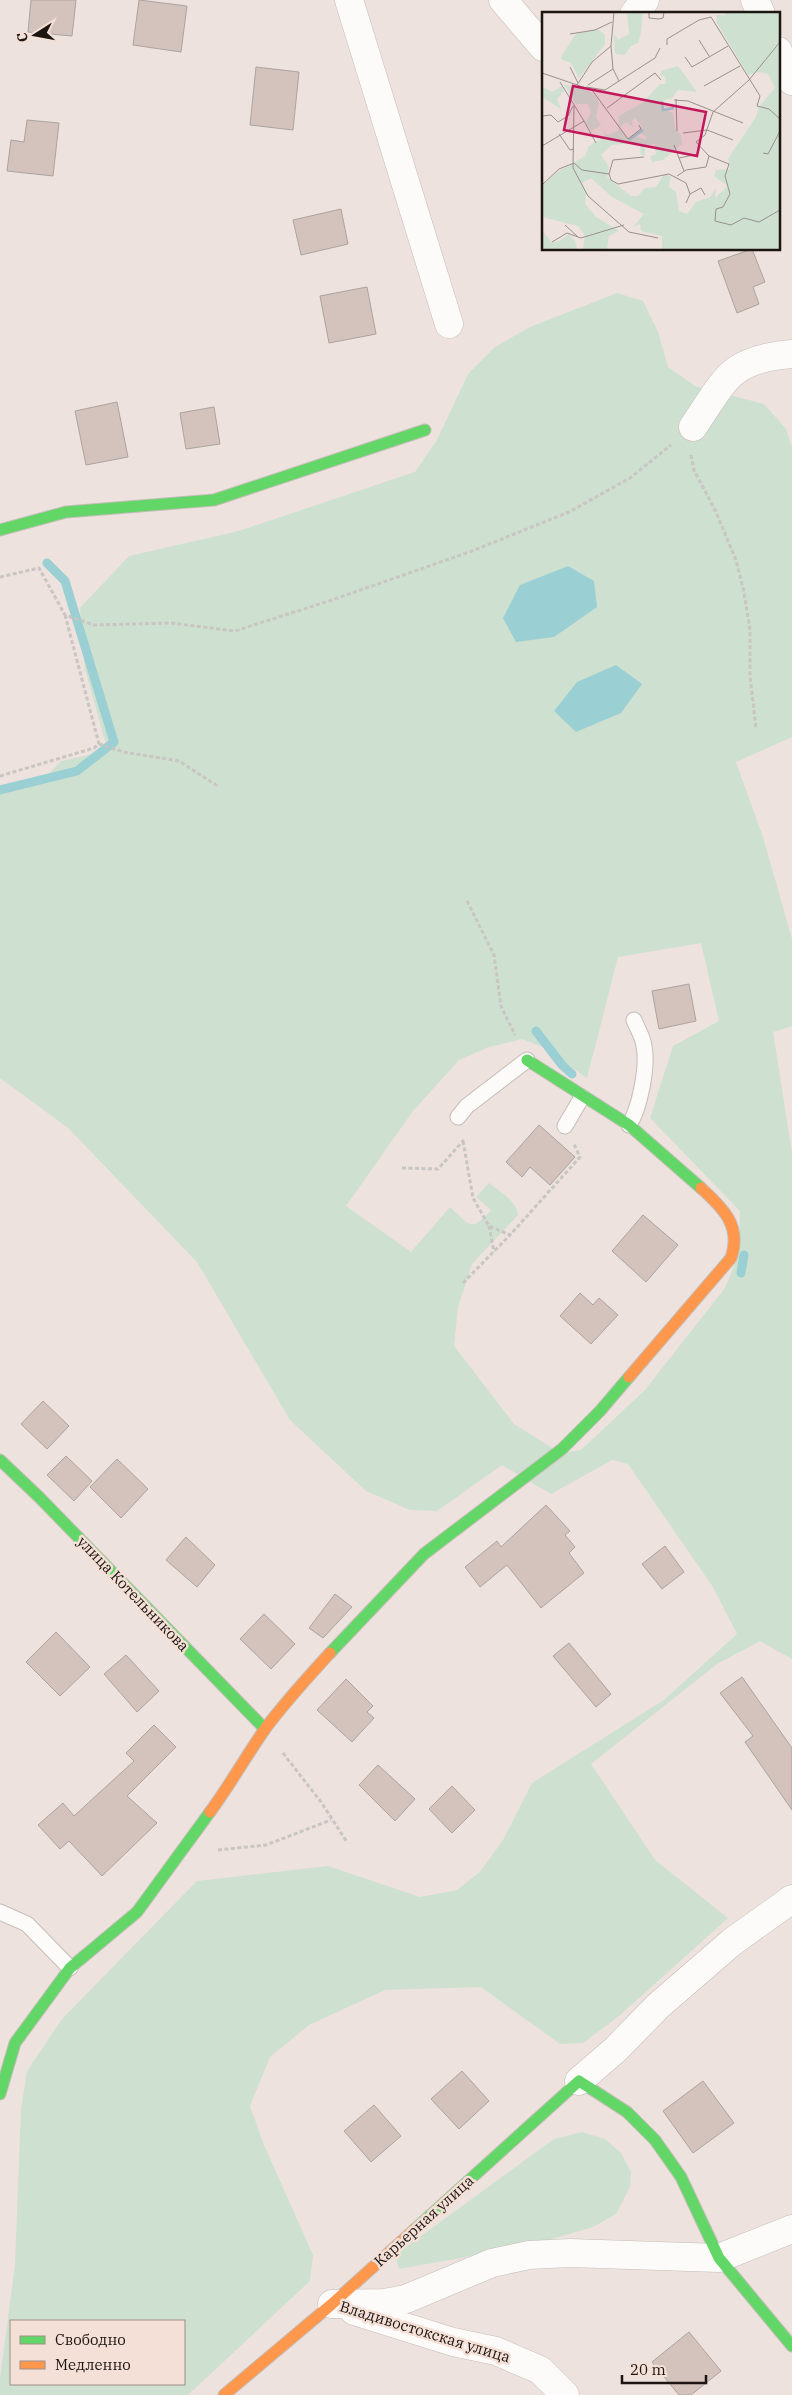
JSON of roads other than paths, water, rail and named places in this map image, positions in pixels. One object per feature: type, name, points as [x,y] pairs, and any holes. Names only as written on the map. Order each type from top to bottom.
[{"type":"street","points":[[349,0],[449,324]]},
{"type":"street","points":[[503,0],[542,46]]},
{"type":"street","points":[[635,12],[644,0]]},
{"type":"street","points":[[755,0],[760,12]]},
{"type":"street","points":[[780,55],[792,81]]},
{"type":"street","points":[[693,427],[724,379],[744,364],[769,356],[792,354]]},
{"type":"street","points":[[0,530],[66,512],[214,500],[425,430]]},
{"type":"street","points":[[0,2094],[15,2043],[70,1968],[137,1912],[228,1787],[265,1729],[306,1680],[424,1554],[562,1449],[600,1411],[731,1258],[735,1246],[734,1232],[722,1207],[629,1125],[526,1060]]},
{"type":"street","name":"улица Котельникова","points":[[0,1460],[265,1729]]},
{"type":"street","points":[[792,1899],[732,1942],[658,2006],[616,2050],[579,2081],[627,2112],[655,2140],[681,2177],[719,2258],[792,2346]]},
{"type":"street","name":"Карьерная улица","points":[[224,2395],[332,2304],[579,2081]]},
{"type":"street","points":[[332,2304],[384,2303],[406,2299],[492,2263],[529,2255],[570,2253],[719,2258],[792,2229]]},
{"type":"street","name":"Владивостокская улица","points":[[332,2304],[453,2342],[496,2351],[540,2370],[564,2395]]},
{"type":"lane","points":[[629,1125],[635,1117],[642,1088],[644,1046],[634,1020]]},
{"type":"lane","points":[[458,1117],[467,1106],[526,1060]]},
{"type":"lane","points":[[565,1126],[582,1097]]},
{"type":"lane","points":[[0,1912],[28,1924],[70,1968]]},
{"type":"water","points":[[568,566],[594,581],[597,607],[554,637],[516,642],[503,618],[520,585]]},
{"type":"water","points":[[616,665],[642,684],[621,713],[576,732],[554,711],[577,682]]},
{"type":"waterway","points":[[0,790],[77,771],[114,742],[65,581],[47,563]]},
{"type":"waterway","points":[[536,1031],[562,1065],[572,1074]]},
{"type":"waterway","points":[[741,1273],[744,1255]]}]
